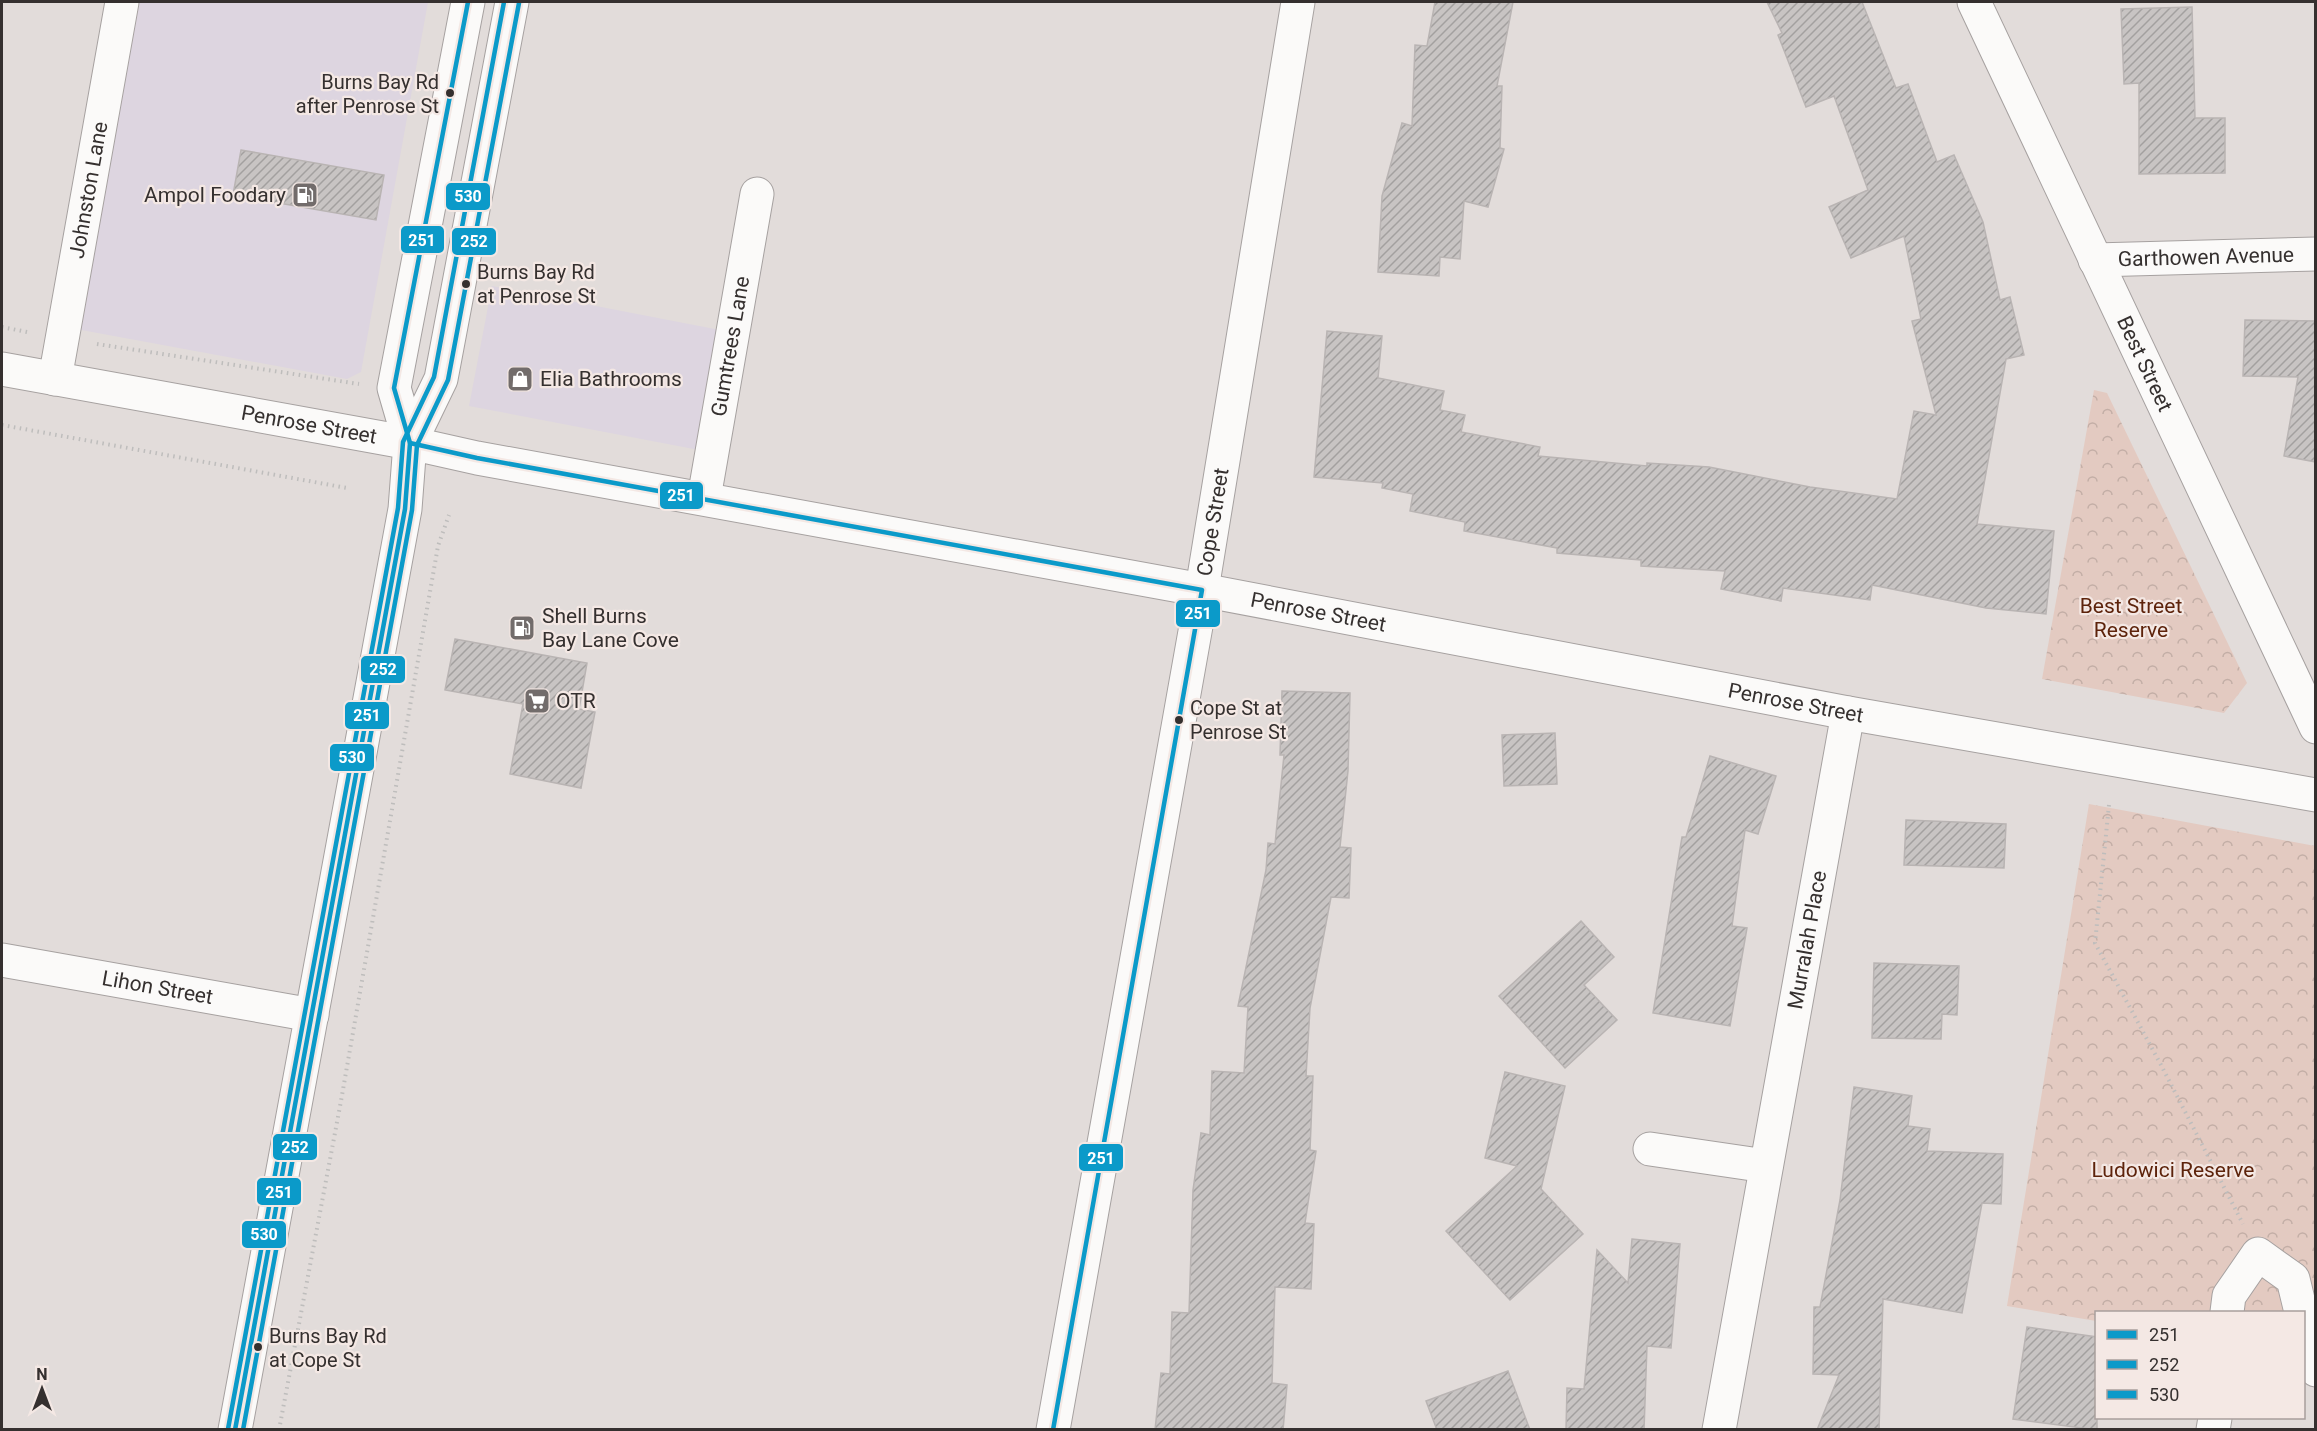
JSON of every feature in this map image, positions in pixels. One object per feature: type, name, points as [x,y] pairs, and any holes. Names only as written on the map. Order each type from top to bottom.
[{"type":"street","name":"Johnston Lane","points":[[55,379],[122,2]]},
{"type":"street","points":[[235,1430],[405,509],[410,443],[394,388],[468,2]]},
{"type":"street","points":[[410,443],[441,379],[512,2]]},
{"type":"street","name":"Cope Street","points":[[1053,1430],[1202,590],[1298,2]]},
{"type":"street","name":"Best Street","points":[[1974,2],[2316,727]]},
{"type":"street","name":"Gumtrees Lane","points":[[704,498],[757,194]]},
{"type":"street","name":"Garthowen Avenue","points":[[2095,260],[2316,254]]},
{"type":"street","name":"Penrose Street","points":[[2,369],[1202,590],[1848,712],[2316,795]]},
{"type":"street","name":"Murralah Place","points":[[1719,1430],[1848,712]]},
{"type":"street","name":"Lihon Street","points":[[2,960],[312,1015]]},
{"type":"street","points":[[1650,1149],[1766,1166]]},
{"type":"street","points":[[2227,1311],[2229,1296],[2258,1254],[2293,1279],[2301,1311]]},
{"type":"street","points":[[2305,1325],[2316,1370]]},
{"type":"path","points":[[2,327],[368,384]]},
{"type":"path","points":[[2,426],[347,488]]},
{"type":"path","points":[[279,1430],[341,1101],[438,546],[449,515]]},
{"type":"path","points":[[2109,805],[2095,943],[2162,1065],[2258,1254]]},
{"type":"shaded area","points":[[135,2],[428,2],[361,372],[347,379],[76,329]]},
{"type":"shaded area","points":[[492,286],[720,330],[699,450],[469,406]]},
{"type":"green space","name":"Best Street Reserve","points":[[2094,390],[2107,393],[2247,683],[2224,713],[2042,679]]},
{"type":"green space","name":"Ludowici Reserve","points":[[2089,804],[2315,846],[2315,1357],[2305,1311],[2095,1311],[2095,1321],[2007,1306]]},
{"type":"building","points":[[1435,2],[1513,2],[1497,86],[1502,86],[1500,148],[1504,149],[1488,207],[1464,201],[1460,259],[1440,257],[1439,276],[1378,272],[1382,196],[1402,123],[1412,126],[1415,45],[1427,46]]},
{"type":"building","points":[[1767,2],[1862,2],[1896,88],[1908,84],[1937,162],[1954,155],[1983,222],[2000,300],[2010,297],[2024,355],[2006,359],[1977,524],[2054,531],[2046,614],[1986,608],[1872,585],[1870,600],[1783,588],[1781,601],[1721,589],[1725,571],[1641,566],[1641,560],[1557,553],[1557,548],[1464,531],[1465,522],[1410,511],[1413,494],[1382,488],[1383,483],[1314,477],[1327,331],[1382,336],[1378,378],[1444,391],[1440,410],[1465,415],[1461,432],[1540,447],[1538,456],[1647,466],[1647,463],[1709,467],[1810,487],[1897,499],[1914,411],[1936,415],[1912,321],[1921,319],[1904,236],[1851,258],[1829,207],[1868,190],[1834,96],[1806,107],[1778,35],[1782,33]]},
{"type":"building","points":[[2192,7],[2195,118],[2225,118],[2225,173],[2139,174],[2139,83],[2124,84],[2121,9]]},
{"type":"building","points":[[241,150],[384,175],[376,220],[233,195]]},
{"type":"building","points":[[2245,320],[2316,321],[2316,462],[2284,456],[2298,377],[2243,376]]},
{"type":"building","points":[[455,639],[587,663],[579,709],[595,712],[581,788],[510,774],[523,704],[445,690]]},
{"type":"building","points":[[1282,691],[1350,693],[1348,771],[1340,847],[1351,848],[1349,898],[1331,897],[1310,1008],[1306,1076],[1313,1076],[1310,1150],[1316,1151],[1305,1223],[1314,1224],[1311,1289],[1275,1287],[1272,1383],[1287,1385],[1283,1430],[1155,1430],[1161,1373],[1170,1374],[1172,1312],[1189,1313],[1193,1190],[1201,1133],[1210,1135],[1212,1071],[1244,1073],[1248,1007],[1238,1006],[1266,870],[1268,843],[1275,844],[1284,755],[1280,755]]},
{"type":"building","points":[[1555,733],[1557,784],[1504,786],[1502,735]]},
{"type":"building","points":[[1710,756],[1776,776],[1758,834],[1745,830],[1732,926],[1747,928],[1730,1026],[1653,1013],[1682,837],[1686,837]]},
{"type":"building","points":[[1906,820],[2006,824],[2004,868],[1904,865]]},
{"type":"building","points":[[1581,921],[1614,957],[1584,985],[1617,1020],[1565,1068],[1499,996]]},
{"type":"building","points":[[1874,963],[1959,966],[1957,1015],[1942,1014],[1941,1039],[1872,1038]]},
{"type":"building","points":[[1505,1072],[1565,1086],[1541,1189],[1583,1234],[1510,1300],[1446,1231],[1517,1166],[1485,1158]]},
{"type":"building","points":[[1854,1087],[1912,1096],[1908,1126],[1930,1129],[1927,1151],[2003,1154],[2001,1204],[1982,1203],[1962,1313],[1883,1299],[1879,1430],[1817,1430],[1839,1375],[1813,1374],[1814,1307],[1820,1307],[1840,1200]]},
{"type":"building","points":[[1632,1239],[1680,1244],[1671,1348],[1647,1346],[1644,1430],[1566,1430],[1567,1388],[1584,1389],[1597,1250],[1628,1283]]},
{"type":"building","points":[[2027,1327],[2095,1337],[2097,1430],[2013,1419]]},
{"type":"building","points":[[1508,1371],[1530,1430],[1437,1430],[1426,1401]]},
{"type":"transit line","name":"251","points":[[235,1430],[405,509],[410,443],[394,388],[468,2]]},
{"type":"transit line","name":"530","points":[[228,1429],[398,508],[403,442],[434,377],[504,2]]},
{"type":"transit line","name":"252","points":[[243,1430],[412,510],[417,445],[448,380],[519,3]]},
{"type":"transit line","name":"251","points":[[410,443],[477,458],[1202,590],[1053,1430]]},
{"type":"place","name":"Burns Bay Rd after Penrose St","points":[[450,93]]},
{"type":"place","name":"Ampol Foodary","points":[[305,195]]},
{"type":"place","name":"Burns Bay Rd at Penrose St","points":[[466,284]]},
{"type":"place","name":"Elia Bathrooms","points":[[520,379]]},
{"type":"place","name":"Shell Burns Bay Lane Cove","points":[[522,628]]},
{"type":"place","name":"OTR","points":[[537,701]]},
{"type":"place","name":"Cope St at Penrose St","points":[[1179,720]]},
{"type":"place","name":"Burns Bay Rd at Cope St","points":[[258,1347]]}]
